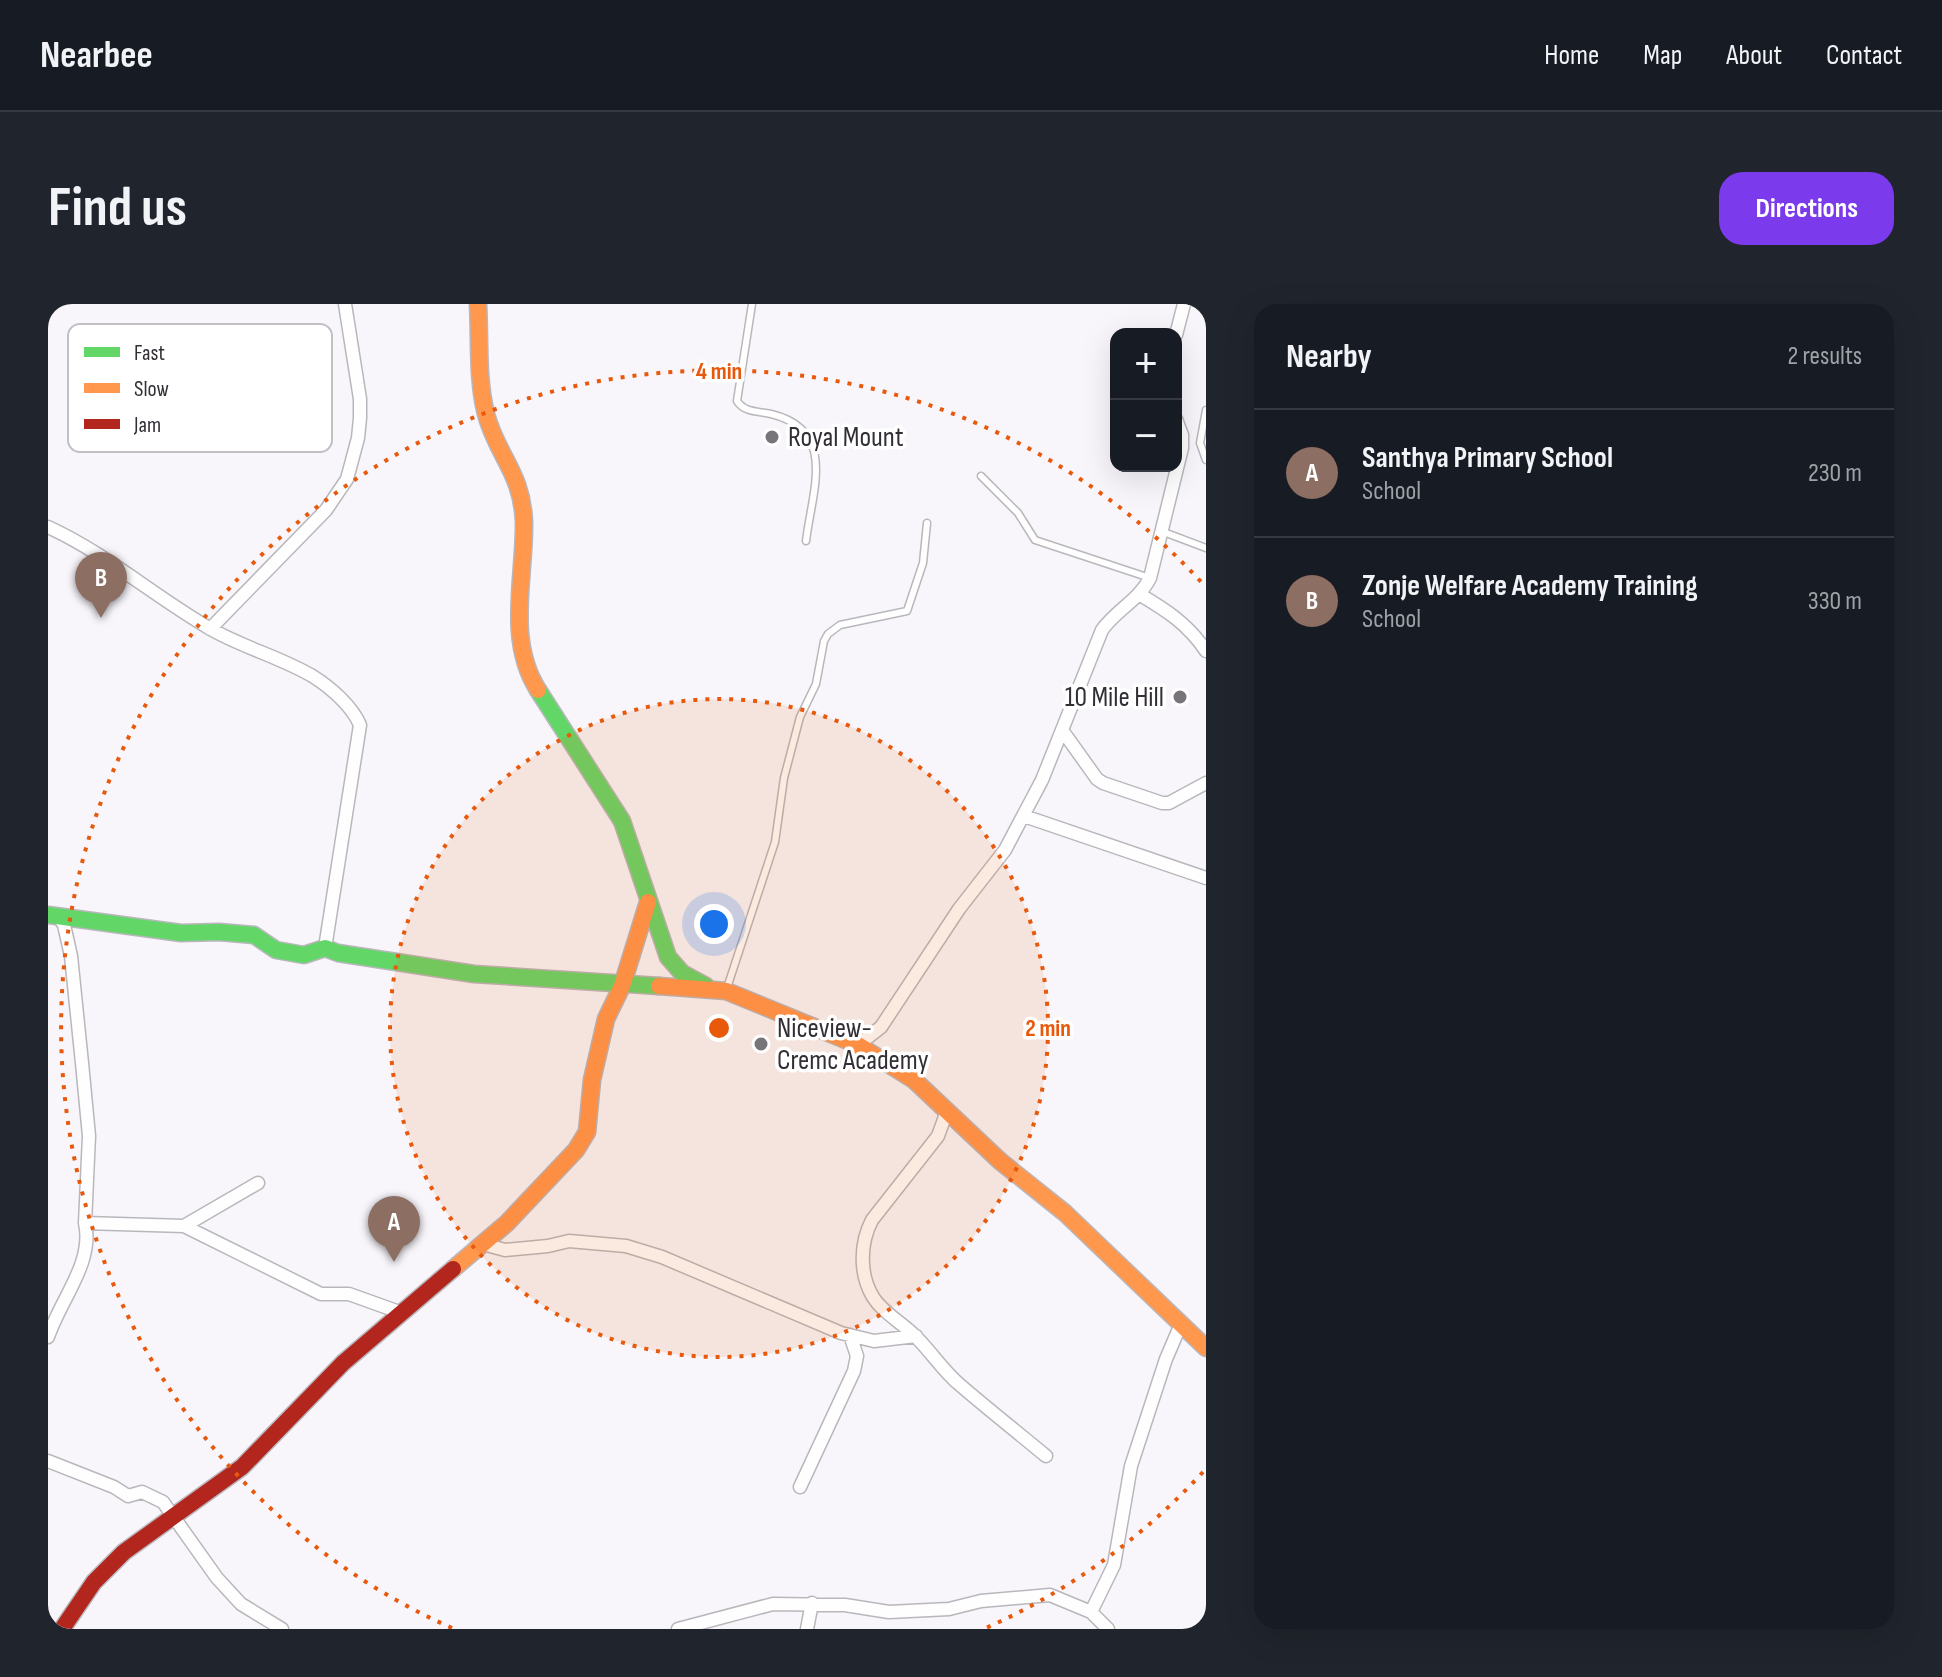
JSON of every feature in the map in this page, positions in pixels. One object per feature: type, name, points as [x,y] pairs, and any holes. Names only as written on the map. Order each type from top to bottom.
[{"type":"street","points":[[210,629],[326,510],[347,479],[358,438],[360,409],[345,304]]},
{"type":"street","points":[[478,304],[486,412],[521,495],[524,516],[518,622],[520,651],[529,676],[622,821],[668,957],[682,973],[858,1045],[914,1080],[1000,1161],[1065,1213],[1206,1348]]},
{"type":"street","points":[[1178,328],[1184,304]]},
{"type":"street","points":[[858,1045],[881,1027],[959,909],[998,860],[1024,816],[1102,630],[1139,594],[1150,578],[1176,472]]},
{"type":"street","points":[[48,527],[86,548],[210,629],[312,676],[357,718],[360,725],[325,948]]},
{"type":"street","points":[[1139,594],[1180,619],[1206,651]]},
{"type":"street","points":[[1062,730],[1103,783],[1162,803],[1169,803],[1206,783]]},
{"type":"street","points":[[1024,816],[1206,878]]},
{"type":"street","points":[[62,1629],[94,1582],[124,1552],[242,1467],[343,1363],[483,1244],[576,1150],[587,1132],[597,1054],[606,1019],[622,986],[648,902]]},
{"type":"street","points":[[53,916],[181,933],[254,935],[276,950],[304,955],[325,948],[338,953],[474,974],[718,990]]},
{"type":"street","points":[[48,1337],[84,1256],[88,1234],[85,1223],[89,1136],[71,956],[64,925],[53,916]]},
{"type":"street","points":[[947,1111],[938,1136],[865,1233],[862,1248],[864,1272],[874,1299],[916,1336],[931,1357],[959,1385],[1046,1456]]},
{"type":"street","points":[[184,1226],[258,1183]]},
{"type":"street","points":[[85,1223],[184,1226],[321,1294],[349,1294],[402,1313]]},
{"type":"street","points":[[483,1244],[516,1250],[569,1241],[636,1249],[850,1335],[888,1341],[916,1336]]},
{"type":"street","points":[[1091,1612],[1114,1565],[1131,1466],[1166,1359],[1181,1324]]},
{"type":"street","points":[[800,1487],[854,1371],[857,1356],[850,1335]]},
{"type":"street","points":[[48,1461],[114,1487],[128,1496],[142,1492],[163,1502],[241,1604],[282,1629]]},
{"type":"street","points":[[678,1629],[773,1604],[845,1605],[889,1612],[949,1609],[981,1601],[1050,1595],[1091,1612],[1108,1629]]},
{"type":"street","points":[[807,1629],[812,1603]]},
{"type":"lane","points":[[752,304],[737,401],[745,410],[789,419],[811,438],[817,460],[806,541]]},
{"type":"lane","points":[[1206,410],[1200,443],[1206,460]]},
{"type":"lane","points":[[981,476],[1018,513],[1035,540],[1150,578]]},
{"type":"lane","points":[[718,990],[775,842],[784,778],[800,717],[816,684],[824,641],[833,628],[840,625],[907,611],[923,563],[927,523]]},
{"type":"lane","points":[[1161,531],[1206,548]]},
{"type":"traffic: fast","points":[[538,690],[622,821],[668,957],[682,973],[706,986]]},
{"type":"traffic: fast","points":[[48,915],[181,933],[254,935],[276,950],[304,955],[325,948],[338,953],[474,974],[659,986]]},
{"type":"traffic: slow","points":[[478,304],[483,401],[496,442],[519,490],[522,505],[524,543],[520,629],[528,671],[538,690]]},
{"type":"traffic: slow","points":[[453,1269],[507,1223],[576,1150],[587,1132],[592,1080],[606,1019],[622,986],[648,902]]},
{"type":"traffic: slow","points":[[659,986],[726,991],[858,1045],[914,1080],[1000,1161],[1065,1213],[1206,1348]]},
{"type":"traffic: jam","points":[[62,1629],[94,1582],[124,1552],[242,1467],[343,1363],[453,1269]]},
{"type":"place","name":"Royal Mount","points":[[772,437]]},
{"type":"place","name":"Zonje Welfare Academy Training","points":[[101,618]]},
{"type":"place","name":"10 Mile Hill","points":[[1180,697]]},
{"type":"place","name":"Niceview- Cremc Academy","points":[[761,1044]]},
{"type":"place","name":"Santhya Primary School","points":[[394,1262]]}]
